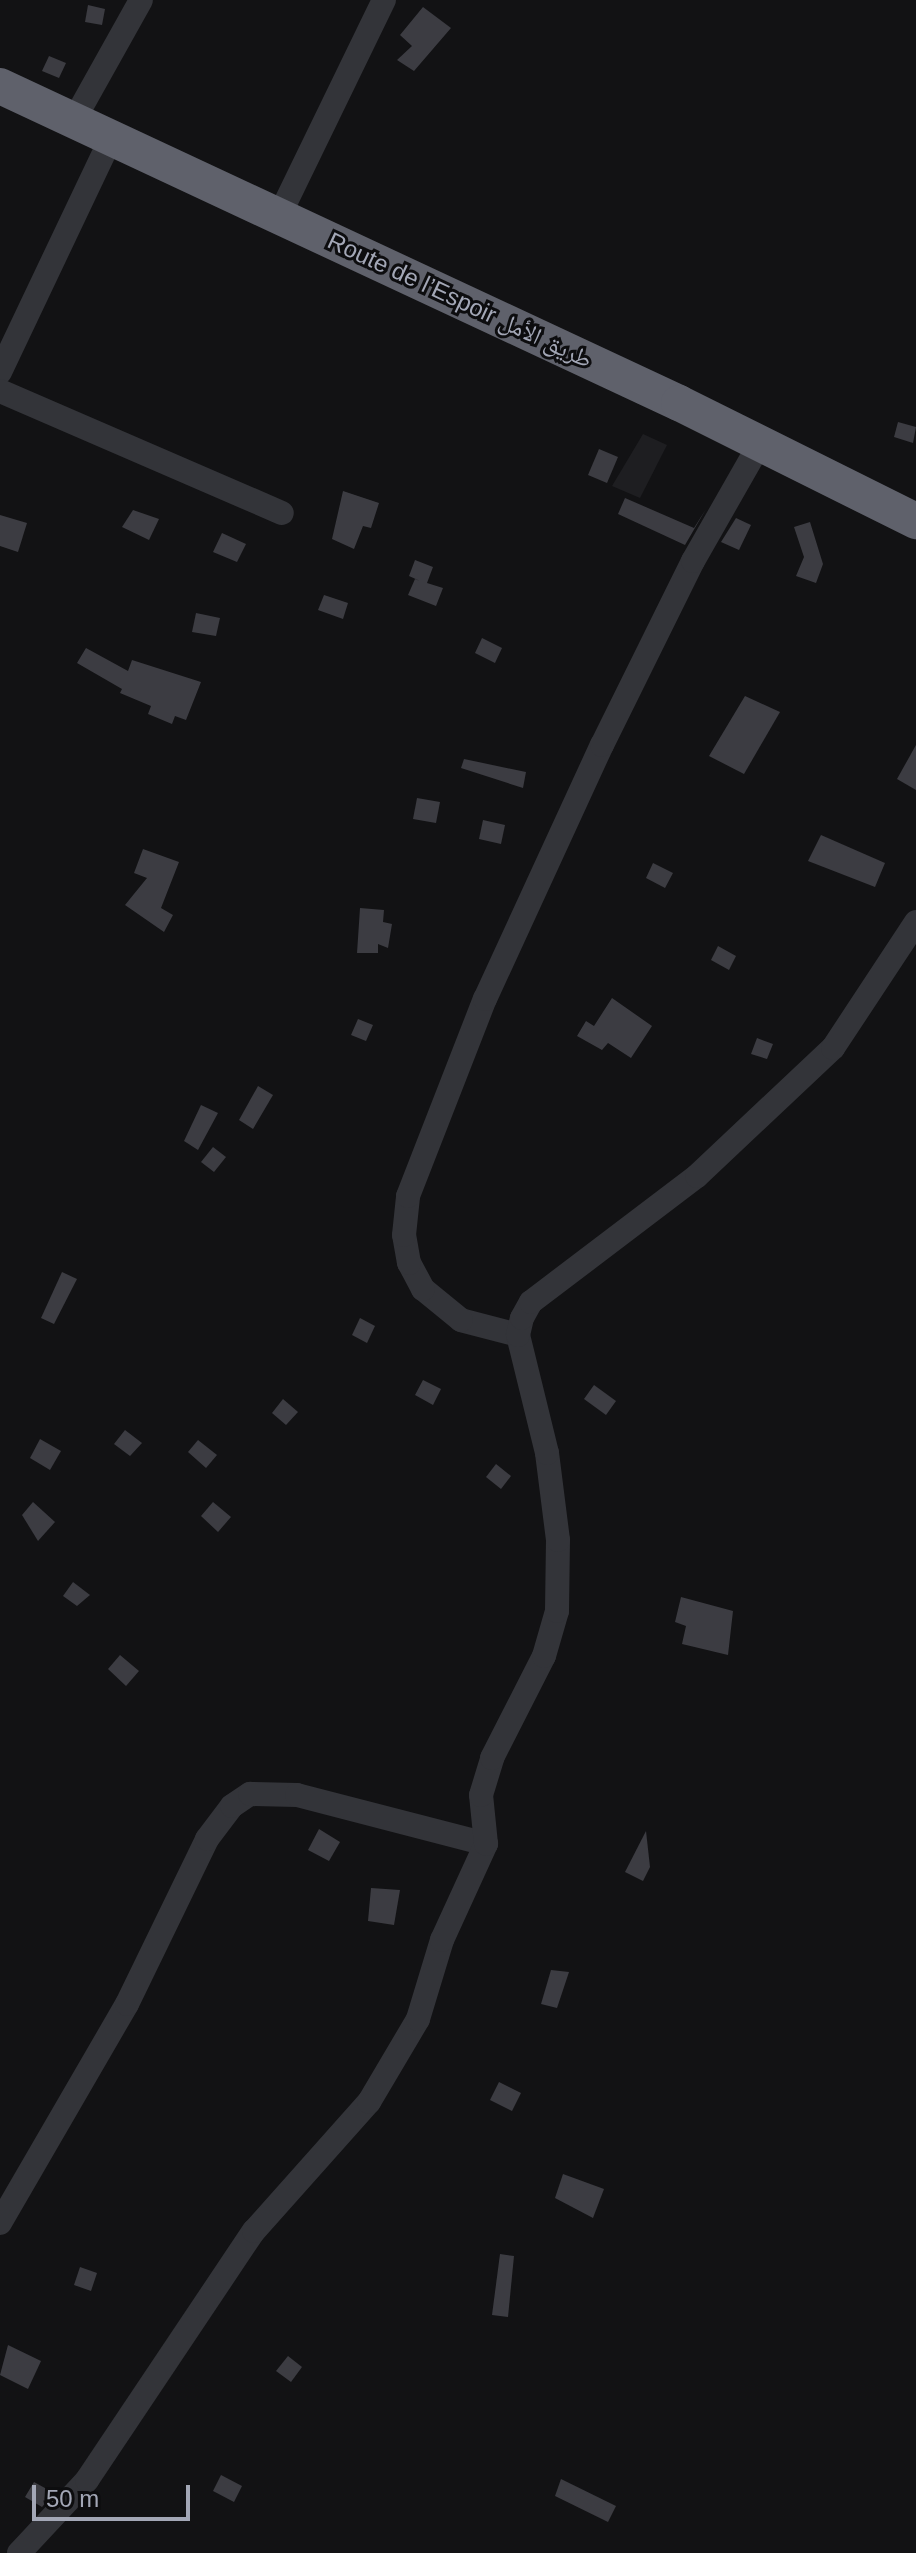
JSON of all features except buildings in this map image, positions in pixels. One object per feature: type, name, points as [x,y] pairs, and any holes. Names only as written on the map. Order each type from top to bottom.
[{"type":"highway","name":"Route de l’Espoir طريق الأمل","points":[[0,86],[280,214],[761,442],[916,521]]},
{"type":"street","points":[[74,120],[141,0]]},
{"type":"street","points":[[280,214],[384,0]]},
{"type":"street","points":[[0,372],[111,138]]},
{"type":"street","points":[[0,391],[282,513]]},
{"type":"street","points":[[518,1335],[461,1320],[423,1289],[409,1263],[404,1235],[408,1196],[485,999],[602,745],[693,561],[761,442]]},
{"type":"street","points":[[19,2553],[87,2480],[254,2231],[352,2123],[389,2075],[418,2019],[442,1940],[486,1844],[481,1795],[509,1720],[544,1656],[560,1578],[547,1453],[518,1335],[531,1302],[697,1176],[833,1048],[916,922]]},
{"type":"street","points":[[0,2223],[127,2004],[207,1839],[232,1806],[250,1794],[297,1795],[486,1844]]},
{"type":"shaded area","points":[[643,434],[667,445],[640,498],[612,486]]}]
